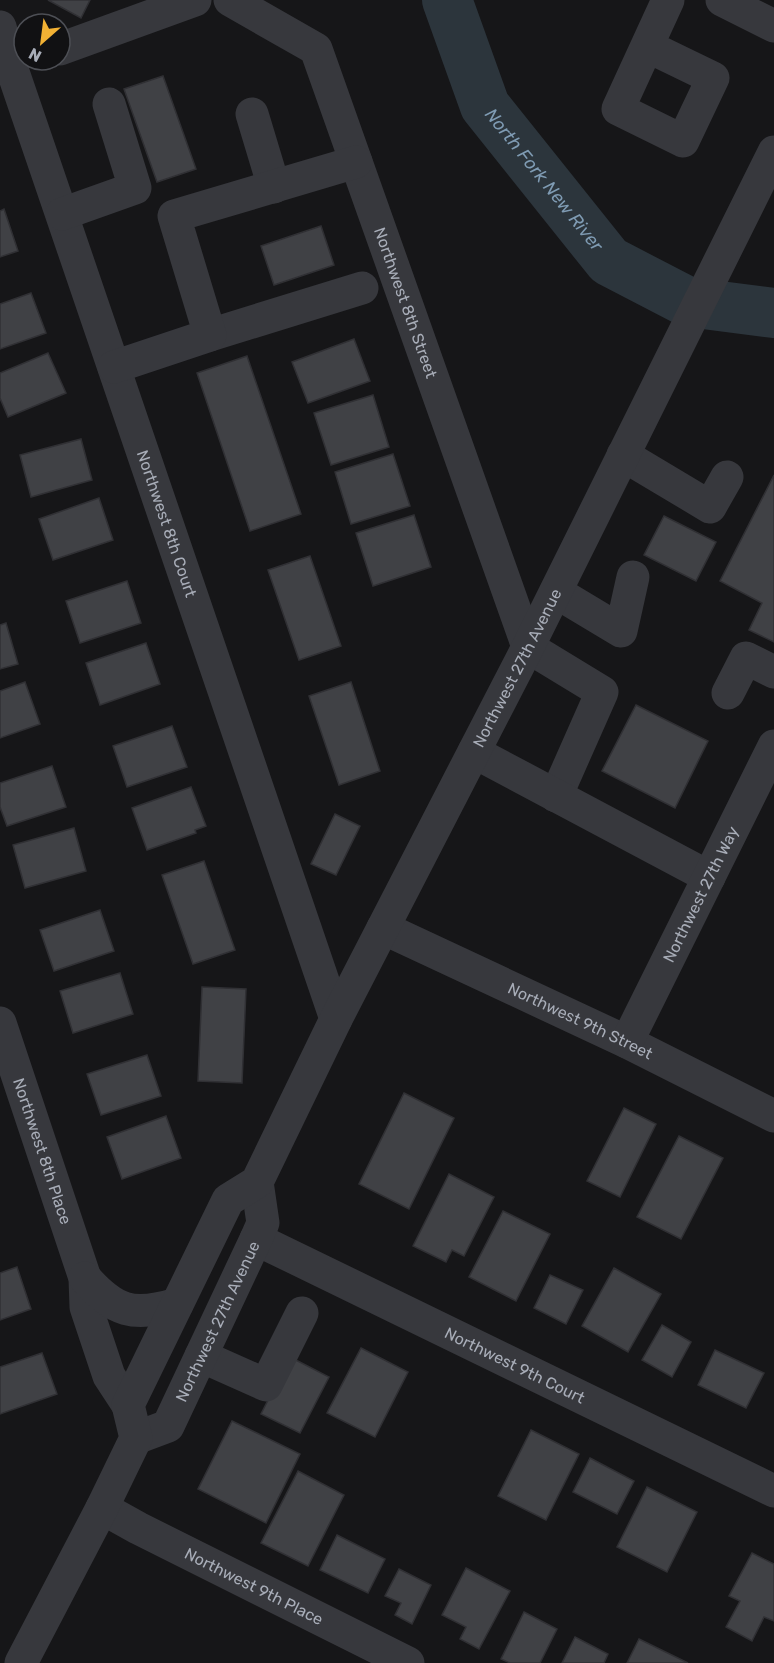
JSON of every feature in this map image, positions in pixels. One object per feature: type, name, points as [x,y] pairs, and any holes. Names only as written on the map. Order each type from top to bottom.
[{"type":"street","points":[[72,45],[195,0]]},
{"type":"street","name":"Northwest 8th Street","points":[[230,0],[316,49],[528,647]]},
{"type":"street","points":[[647,46],[668,0]]},
{"type":"street","points":[[722,0],[774,26]]},
{"type":"street","name":"Northwest 8th Court","points":[[0,27],[12,62]]},
{"type":"street","name":"Northwest 8th Court","points":[[15,72],[336,1019]]},
{"type":"street","points":[[62,214],[135,188],[109,104]]},
{"type":"street","points":[[252,114],[274,187]]},
{"type":"street","name":"Northwest 27th Avenue","points":[[136,1438],[168,1426],[263,1222],[257,1182],[336,1019],[556,592],[774,152]]},
{"type":"street","points":[[210,335],[174,216],[356,162]]},
{"type":"street","points":[[114,367],[362,288]]},
{"type":"street","points":[[623,455],[710,507],[727,477]]},
{"type":"street","points":[[556,592],[621,631],[633,577]]},
{"type":"street","points":[[528,647],[602,692],[556,796]]},
{"type":"street","points":[[728,693],[746,658],[774,672]]},
{"type":"street","name":"Northwest 27th Way","points":[[627,1042],[774,746]]},
{"type":"street","points":[[474,752],[709,876]]},
{"type":"street","name":"Northwest 9th Street","points":[[383,928],[627,1042],[774,1116]]},
{"type":"street","name":"Northwest 8th Place","points":[[0,1023],[85,1278],[86,1307],[109,1376],[128,1405]]},
{"type":"street","points":[[21,1663],[136,1438],[128,1405],[228,1200],[257,1182]]},
{"type":"street","name":"Northwest 9th Court","points":[[256,1239],[774,1491]]},
{"type":"street","name":"Northwest 8th Place","points":[[85,1278],[99,1294],[114,1305],[129,1310],[144,1311],[177,1304]]},
{"type":"street","points":[[201,1356],[266,1385],[302,1313]]},
{"type":"street","name":"Northwest 9th Place","points":[[102,1508],[408,1663]]},
{"type":"building","points":[[48,0],[90,0],[81,18]]},
{"type":"building","points":[[163,76],[196,169],[157,182],[124,89]]},
{"type":"building","points":[[4,209],[18,251],[0,257],[0,211]]},
{"type":"building","points":[[321,226],[334,265],[274,285],[261,246]]},
{"type":"building","points":[[31,293],[46,333],[0,349],[0,304]]},
{"type":"building","points":[[354,339],[370,381],[308,403],[292,362]]},
{"type":"building","points":[[48,353],[66,393],[8,417],[0,398],[0,373]]},
{"type":"building","points":[[247,356],[301,514],[250,531],[197,373]]},
{"type":"building","points":[[373,395],[389,447],[331,465],[314,413]]},
{"type":"building","points":[[81,439],[92,480],[31,497],[20,455]]},
{"type":"building","points":[[393,454],[410,506],[351,524],[335,472]]},
{"type":"building","points":[[774,475],[774,642],[749,630],[762,603],[720,581]]},
{"type":"building","points":[[99,498],[113,540],[53,560],[39,519]]},
{"type":"building","points":[[414,515],[431,567],[373,586],[356,533]]},
{"type":"building","points":[[664,516],[716,542],[696,581],[644,555]]},
{"type":"building","points":[[310,556],[341,646],[299,660],[268,570]]},
{"type":"building","points":[[127,581],[141,623],[80,643],[66,601]]},
{"type":"building","points":[[6,623],[18,664],[0,669],[0,625]]},
{"type":"building","points":[[146,643],[160,684],[100,705],[86,663]]},
{"type":"building","points":[[25,682],[40,724],[0,738],[0,691]]},
{"type":"building","points":[[351,682],[380,771],[339,785],[309,696]]},
{"type":"building","points":[[636,705],[708,741],[675,808],[602,771]]},
{"type":"building","points":[[172,726],[187,767],[127,787],[113,746]]},
{"type":"building","points":[[52,766],[66,807],[7,826],[0,807],[0,783]]},
{"type":"building","points":[[191,787],[206,826],[195,830],[196,833],[147,850],[132,808]]},
{"type":"building","points":[[335,814],[360,826],[336,875],[311,864]]},
{"type":"building","points":[[74,828],[86,871],[25,888],[13,845]]},
{"type":"building","points":[[204,861],[235,950],[193,964],[162,875]]},
{"type":"building","points":[[100,910],[114,951],[54,971],[40,930]]},
{"type":"building","points":[[120,973],[133,1014],[73,1033],[60,991]]},
{"type":"building","points":[[202,987],[246,989],[242,1083],[198,1081]]},
{"type":"building","points":[[147,1055],[161,1096],[101,1115],[87,1074]]},
{"type":"building","points":[[404,1093],[454,1118],[409,1209],[359,1184]]},
{"type":"building","points":[[624,1108],[656,1124],[620,1197],[587,1181]]},
{"type":"building","points":[[166,1116],[181,1158],[122,1179],[107,1137]]},
{"type":"building","points":[[679,1136],[723,1158],[681,1239],[637,1217]]},
{"type":"building","points":[[449,1174],[494,1197],[464,1256],[452,1250],[446,1262],[413,1246]]},
{"type":"building","points":[[503,1211],[550,1234],[516,1301],[469,1277]]},
{"type":"building","points":[[17,1267],[31,1309],[0,1320],[0,1273]]},
{"type":"building","points":[[614,1268],[661,1294],[628,1352],[582,1326]]},
{"type":"building","points":[[550,1275],[583,1290],[566,1324],[534,1308]]},
{"type":"building","points":[[662,1325],[691,1342],[672,1377],[642,1360]]},
{"type":"building","points":[[361,1348],[408,1372],[375,1437],[327,1413]]},
{"type":"building","points":[[715,1350],[764,1373],[746,1408],[698,1385]]},
{"type":"building","points":[[42,1353],[57,1394],[0,1414],[0,1367]]},
{"type":"building","points":[[290,1357],[329,1377],[300,1433],[261,1414]]},
{"type":"building","points":[[232,1421],[300,1454],[266,1523],[198,1489]]},
{"type":"building","points":[[531,1430],[579,1454],[546,1520],[498,1496]]},
{"type":"building","points":[[590,1458],[634,1481],[617,1514],[573,1492]]},
{"type":"building","points":[[298,1471],[344,1495],[308,1566],[261,1543]]},
{"type":"building","points":[[647,1487],[697,1512],[667,1572],[617,1547]]},
{"type":"building","points":[[337,1535],[385,1559],[368,1593],[320,1570]]},
{"type":"building","points":[[752,1553],[774,1564],[774,1621],[764,1617],[752,1641],[726,1627],[740,1601],[729,1596]]},
{"type":"building","points":[[466,1568],[510,1591],[479,1649],[460,1639],[466,1627],[442,1615]]},
{"type":"building","points":[[399,1569],[431,1585],[412,1624],[395,1615],[401,1603],[385,1596]]},
{"type":"building","points":[[524,1612],[557,1629],[540,1663],[510,1663],[501,1659]]},
{"type":"building","points":[[575,1637],[608,1654],[604,1663],[562,1663]]},
{"type":"building","points":[[639,1639],[688,1663],[627,1663]]},
{"type":"waterway","name":"North Fork New River","points":[[447,0],[485,106],[609,261],[688,302],[774,313]]}]
